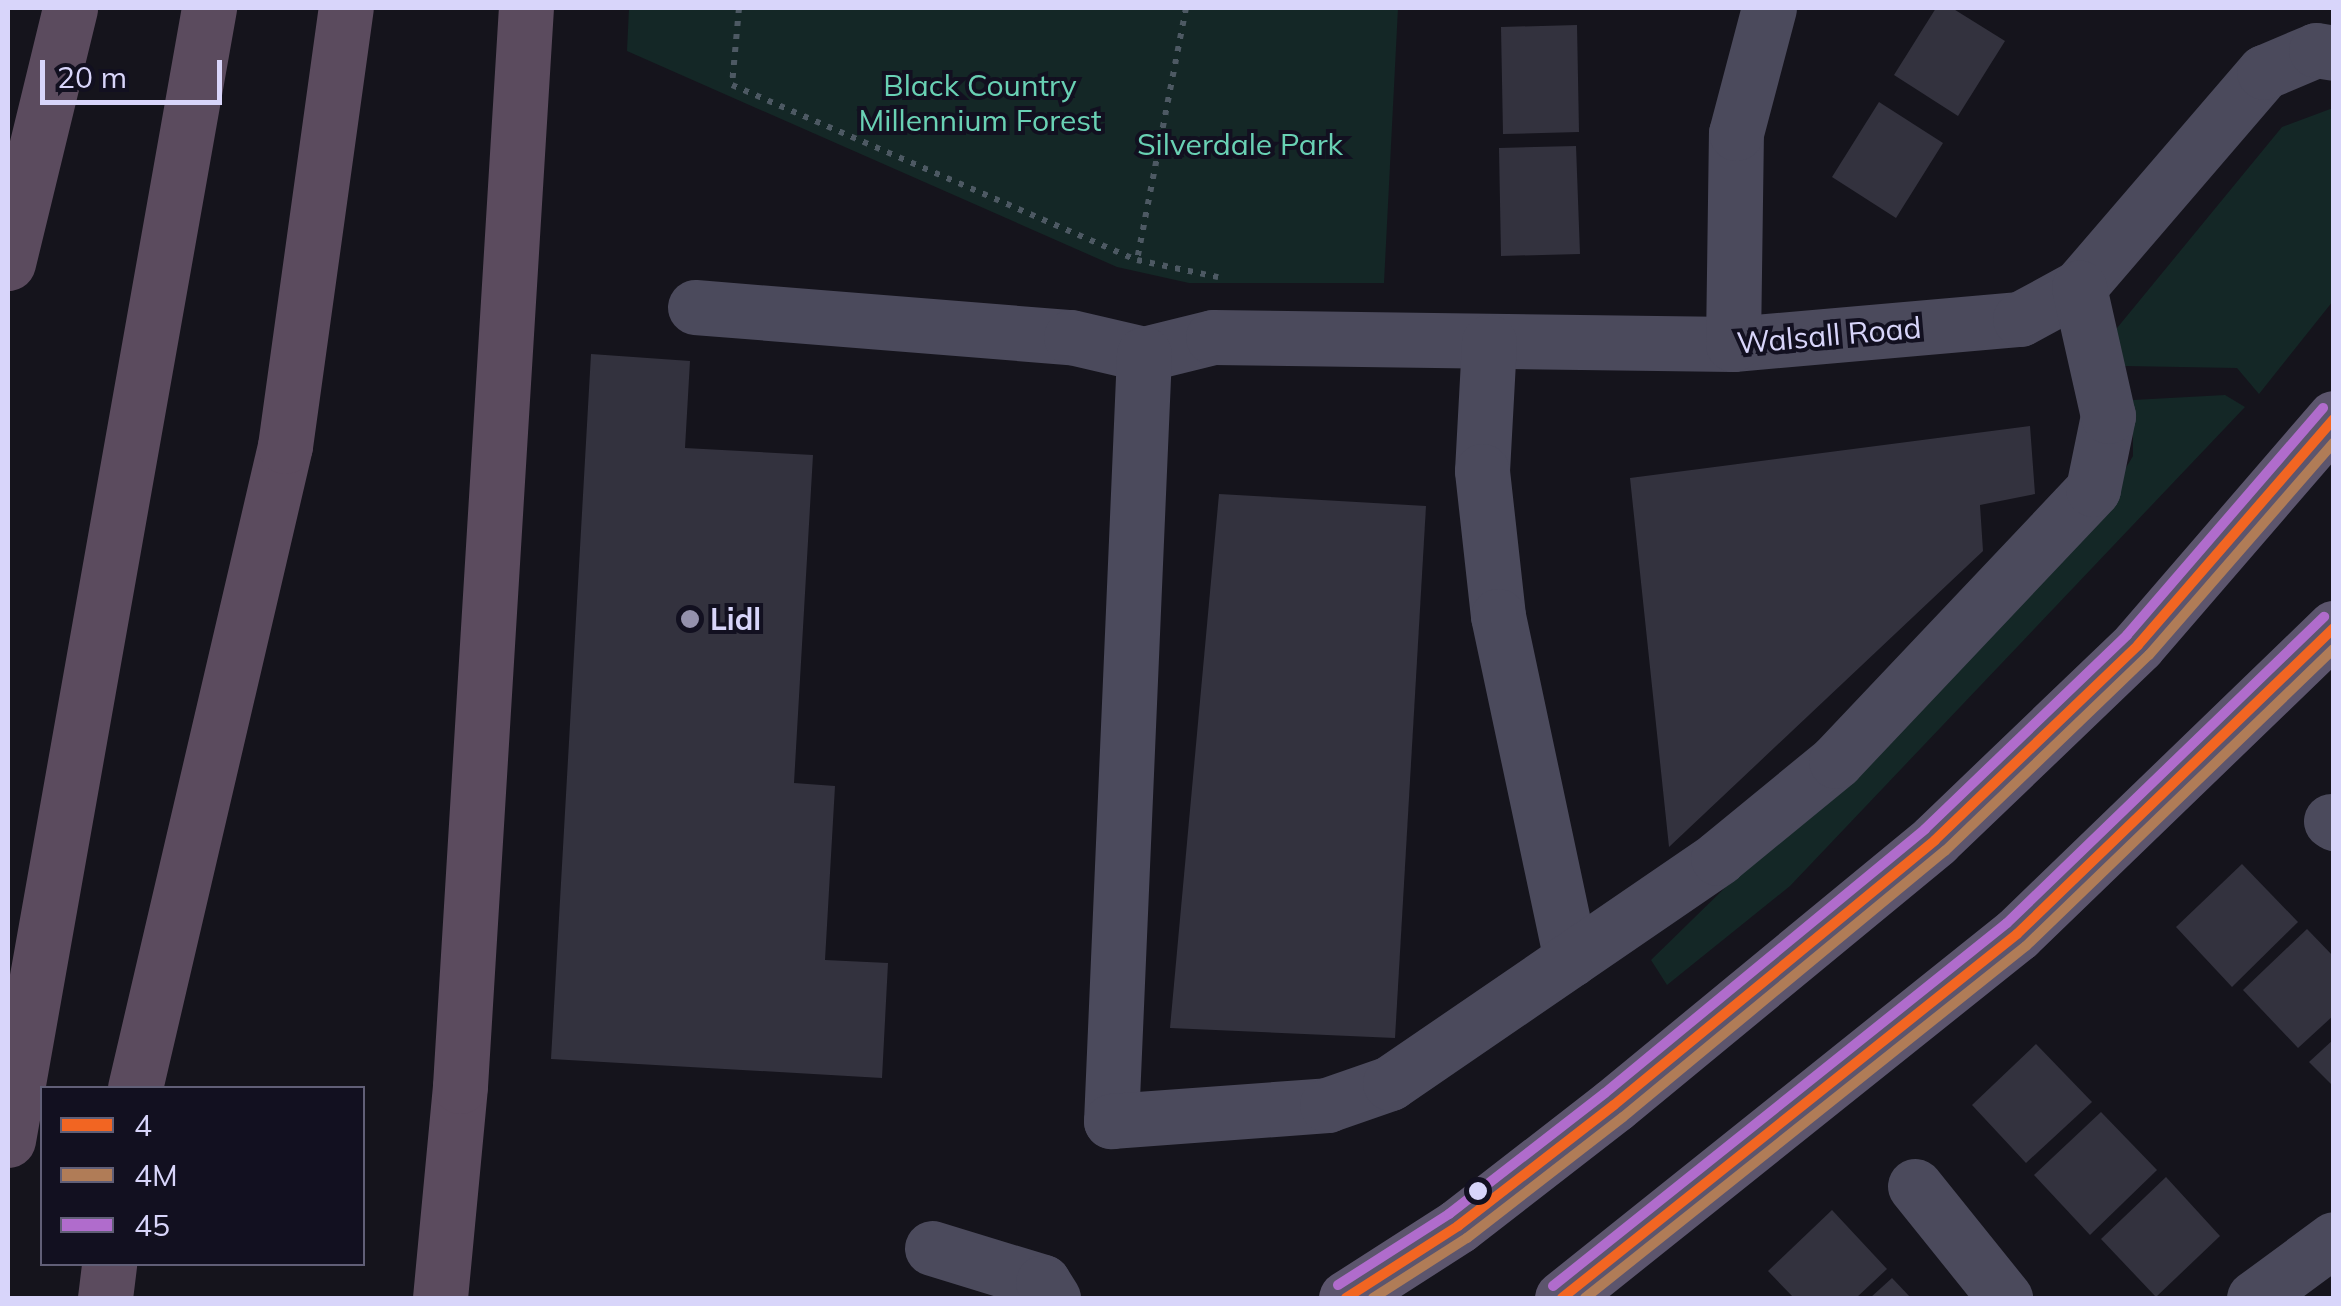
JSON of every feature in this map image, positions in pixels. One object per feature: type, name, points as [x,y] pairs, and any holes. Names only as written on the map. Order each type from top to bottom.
[{"type":"highway","points":[[8,233],[46,8]]},
{"type":"highway","points":[[8,263],[70,8]]},
{"type":"highway","points":[[8,1140],[209,8]]},
{"type":"highway","points":[[135,1086],[285,446],[346,8]]},
{"type":"highway","points":[[440,1298],[460,1086],[526,8]]},
{"type":"highway","points":[[105,1298],[109,1266]]},
{"type":"main road","points":[[1346,1298],[1458,1226],[1614,1105],[1935,840],[2138,645],[2334,418]]},
{"type":"main road","points":[[1562,1298],[2017,934],[2334,628]]},
{"type":"street","points":[[1733,344],[1736,133],[1769,8]]},
{"type":"street","name":"Walsall Road","points":[[1144,354],[1212,337],[1733,344],[2020,319],[2079,287],[2264,72],[2316,50],[2334,53]]},
{"type":"street","points":[[695,306],[1071,337],[1144,354],[1111,1120],[1327,1105],[1390,1083],[1718,858],[1836,761],[2093,489],[2108,416],[2079,287]]},
{"type":"street","points":[[1489,342],[1482,470],[1498,616],[1571,959]]},
{"type":"street","points":[[1915,1186],[2004,1298]]},
{"type":"street","points":[[2254,1298],[2332,1245]]},
{"type":"street","points":[[932,1248],[1043,1282],[1054,1298]]},
{"type":"path","points":[[740,8],[732,85],[1137,260],[1219,274],[1212,337]]},
{"type":"path","points":[[1137,260],[1186,8]]},
{"type":"green space","name":"Silverdale Park","points":[[629,8],[1398,8],[1384,283],[1189,283],[1117,267],[627,51]]},
{"type":"green space","points":[[2333,108],[2333,301],[2259,394],[2237,368],[2125,366],[2111,355],[2108,339],[2282,127]]},
{"type":"green space","points":[[2225,395],[2245,407],[1790,886],[1667,985],[1651,960],[2085,536],[2133,456],[2133,400]]},
{"type":"building","points":[[1936,8],[1952,8],[2005,41],[1958,116],[1894,75]]},
{"type":"building","points":[[1577,25],[1579,132],[1503,134],[1501,27]]},
{"type":"building","points":[[1879,102],[1943,143],[1896,218],[1832,177]]},
{"type":"building","points":[[1576,146],[1580,254],[1501,256],[1499,148]]},
{"type":"building","name":"Lidl","points":[[591,354],[690,361],[685,448],[813,455],[794,783],[835,786],[825,960],[888,963],[882,1078],[551,1059]]},
{"type":"building","points":[[2030,426],[2035,494],[1980,505],[1983,551],[1669,847],[1630,478]]},
{"type":"building","points":[[1219,494],[1426,506],[1395,1038],[1170,1028]]},
{"type":"building","points":[[2242,864],[2298,922],[2232,987],[2176,927]]},
{"type":"building","points":[[2307,929],[2334,957],[2334,1015],[2298,1048],[2243,990]]},
{"type":"building","points":[[2334,1039],[2334,1087],[2309,1062]]},
{"type":"building","points":[[2036,1044],[2092,1102],[2026,1163],[1972,1105]]},
{"type":"building","points":[[2101,1112],[2157,1170],[2090,1235],[2034,1175]]},
{"type":"building","points":[[2166,1177],[2220,1236],[2156,1297],[2101,1239]]},
{"type":"building","points":[[1832,1210],[1887,1269],[1856,1298],[1794,1298],[1768,1271]]},
{"type":"building","points":[[1892,1278],[1911,1298],[1870,1298]]},
{"type":"transit line","name":"45","points":[[1338,1285],[1449,1214],[1605,1093],[1925,829],[2127,635],[2323,408]]},
{"type":"transit line","name":"4","points":[[1346,1298],[1458,1226],[1614,1105],[1935,840],[2138,645],[2334,419]]},
{"type":"transit line","name":"4M","points":[[1373,1298],[1467,1238],[1623,1117],[1945,851],[2149,655],[2334,442]]},
{"type":"transit line","name":"45","points":[[1553,1286],[2007,923],[2324,617]]},
{"type":"transit line","name":"4","points":[[1562,1298],[2017,934],[2334,628]]},
{"type":"transit line","name":"4M","points":[[1585,1298],[2026,946],[2334,649]]},
{"type":"place","name":"Lidl","points":[[690,619]]},
{"type":"park label","name":"Black Country Millennium Forest","points":[[980,102]]}]
